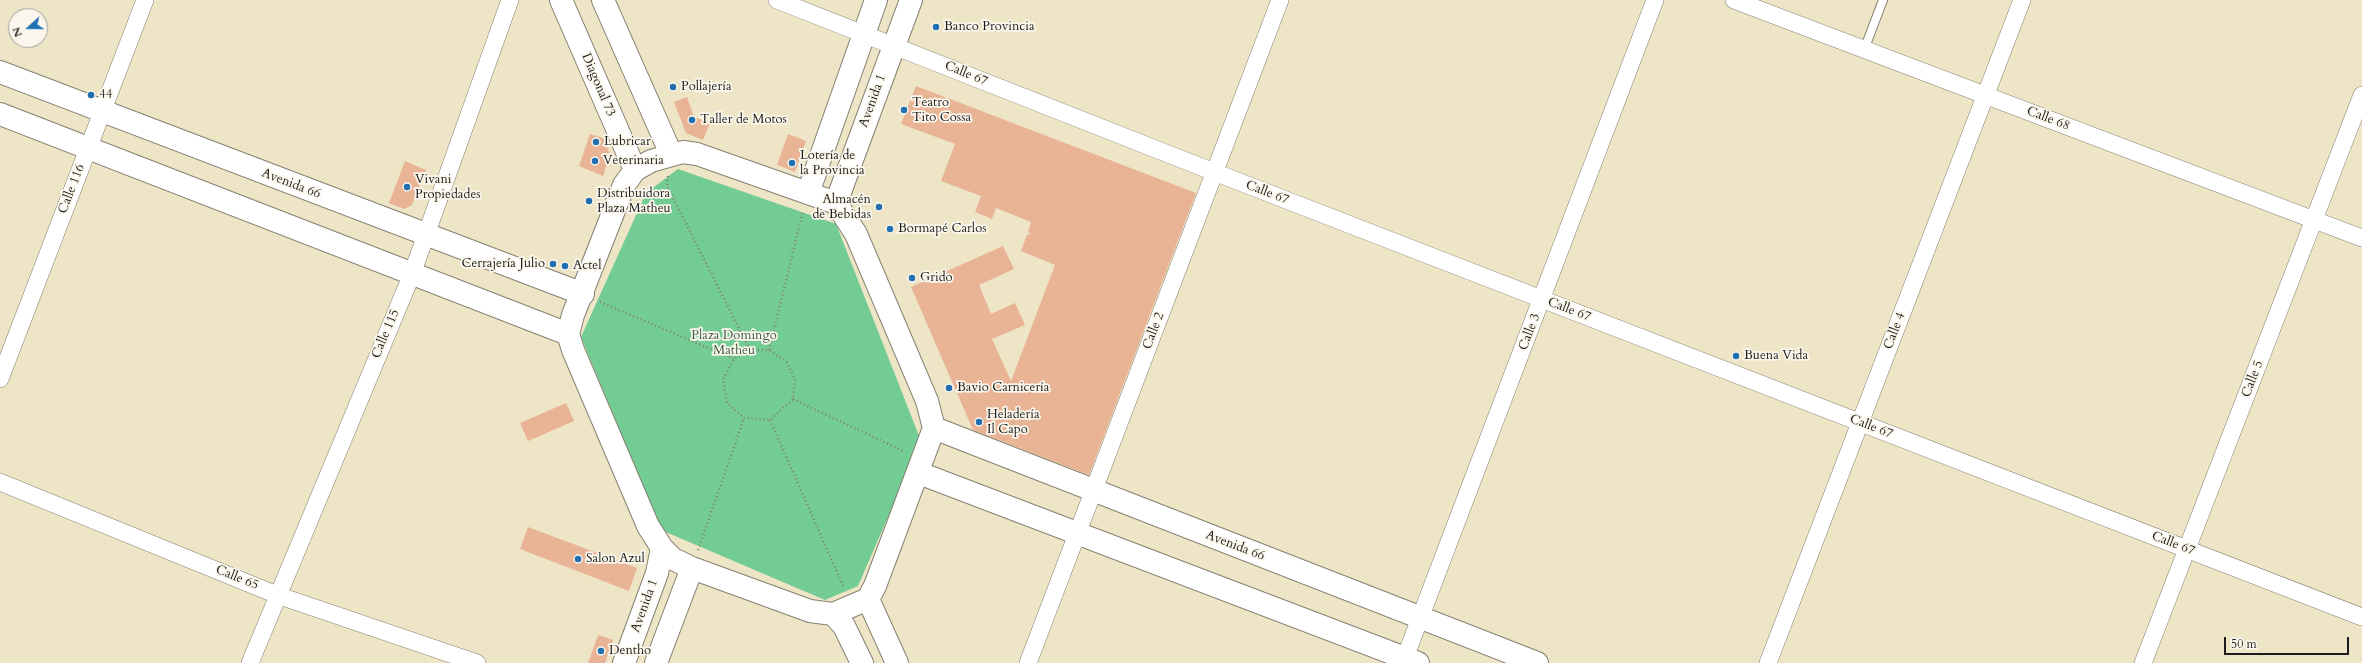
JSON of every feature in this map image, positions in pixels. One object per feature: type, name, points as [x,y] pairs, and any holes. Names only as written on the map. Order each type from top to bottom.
[{"type":"main road","name":"Diagonal 73","points":[[560,0],[635,170]]},
{"type":"main road","points":[[603,0],[671,154]]},
{"type":"main road","points":[[808,193],[876,0]]},
{"type":"main road","name":"Avenida 1","points":[[836,203],[911,0]]},
{"type":"main road","name":"Avenida 66","points":[[0,72],[583,294]]},
{"type":"main road","points":[[0,114],[568,334]]},
{"type":"main road","points":[[851,606],[810,611],[692,568],[674,559],[662,548],[648,526],[572,350],[568,334],[573,315],[583,294],[624,185],[635,170],[651,161],[682,152],[697,154],[836,203],[856,234],[927,401],[934,428],[919,473],[851,606],[844,626],[862,663]]},
{"type":"main road","name":"Avenida 66","points":[[934,428],[1537,663]]},
{"type":"main road","points":[[919,473],[1409,661]]},
{"type":"main road","name":"Avenida 1","points":[[624,663],[657,573],[662,548]]},
{"type":"main road","points":[[656,663],[692,568]]},
{"type":"main road","points":[[851,606],[897,663]]},
{"type":"street","name":"Calle 116","points":[[0,379],[145,0]]},
{"type":"street","name":"Calle 115","points":[[250,663],[277,595],[412,274],[424,234],[510,0]]},
{"type":"street","name":"Calle 67","points":[[777,0],[864,32],[1214,172],[2362,617]]},
{"type":"street","name":"Calle 2","points":[[1028,663],[1280,0]]},
{"type":"street","name":"Calle 3","points":[[1409,661],[1420,618],[1655,0]]},
{"type":"street","name":"Calle 68","points":[[1734,0],[2362,238]]},
{"type":"street","name":"Calle 4","points":[[1768,663],[2022,0]]},
{"type":"street","name":"Calle 5","points":[[2143,663],[2362,94]]},
{"type":"street","name":"Calle 65","points":[[0,482],[277,595],[478,663]]},
{"type":"lane","points":[[1864,50],[1883,0]]},
{"type":"path","points":[[671,154],[667,186],[750,350]]},
{"type":"path","points":[[769,350],[808,193]]},
{"type":"path","points":[[583,294],[734,359]]},
{"type":"path","points":[[750,350],[769,350],[786,360],[795,379],[793,399],[770,420],[744,418],[727,403],[723,380],[734,359],[750,350]]},
{"type":"path","points":[[793,399],[909,454],[919,473]]},
{"type":"path","points":[[692,568],[744,418]]},
{"type":"path","points":[[770,420],[851,606]]},
{"type":"green space","name":"Plaza Domingo Matheu","points":[[678,169],[836,224],[921,441],[858,586],[825,600],[661,530],[581,337],[646,193]]},
{"type":"building","points":[[916,86],[1196,193],[1089,475],[973,430],[911,287],[1003,246],[1014,269],[979,285],[991,314],[1015,303],[1025,325],[992,339],[1011,381],[1055,265],[1021,251],[1027,235],[1031,234],[1028,232],[1031,222],[996,208],[992,219],[975,212],[981,196],[941,181],[955,144],[901,124]]},
{"type":"building","name":"Taller de Motos","points":[[687,97],[694,117],[710,123],[703,140],[686,133],[674,102]]},
{"type":"building","name":"Veterinaria","points":[[590,134],[603,138],[610,154],[603,176],[579,166]]},
{"type":"building","points":[[788,134],[806,141],[795,172],[777,165]]},
{"type":"building","name":"Vivani Propiedades","points":[[405,161],[426,170],[412,205],[404,209],[389,203]]},
{"type":"building","points":[[566,403],[574,421],[528,441],[520,423]]},
{"type":"building","name":"Salon Azul","points":[[528,527],[637,568],[629,591],[520,549]]},
{"type":"building","name":"Dentho","points":[[598,635],[613,640],[605,663],[588,663]]},
{"type":"place","name":"Banco Provincia","points":[[936,27]]},
{"type":"place","name":"Pollajería","points":[[673,87]]},
{"type":"place","name":"44","points":[[91,95]]},
{"type":"place","name":"Teatro Tito Cossa","points":[[904,110]]},
{"type":"place","name":"Taller de Motos","points":[[692,120]]},
{"type":"place","name":"Lubricar","points":[[596,142]]},
{"type":"place","name":"Veterinaria","points":[[595,161]]},
{"type":"place","name":"Lotería de la Provincia","points":[[792,163]]},
{"type":"place","name":"Vivani Propiedades","points":[[407,187]]},
{"type":"place","name":"Distribuidora Plaza Matheu","points":[[589,201]]},
{"type":"place","name":"Almacén de Bebidas","points":[[879,207]]},
{"type":"place","name":"Bormapé Carlos","points":[[890,229]]},
{"type":"place","name":"Cerrajería Julio","points":[[553,264]]},
{"type":"place","name":"Actel","points":[[565,266]]},
{"type":"place","name":"Grido","points":[[912,278]]},
{"type":"place","name":"Buena Vida","points":[[1736,356]]},
{"type":"place","name":"Bavio Carnicería","points":[[949,388]]},
{"type":"place","name":"Heladería Il Capo","points":[[979,422]]},
{"type":"place","name":"Salon Azul","points":[[578,559]]},
{"type":"place","name":"Dentho","points":[[601,651]]}]
